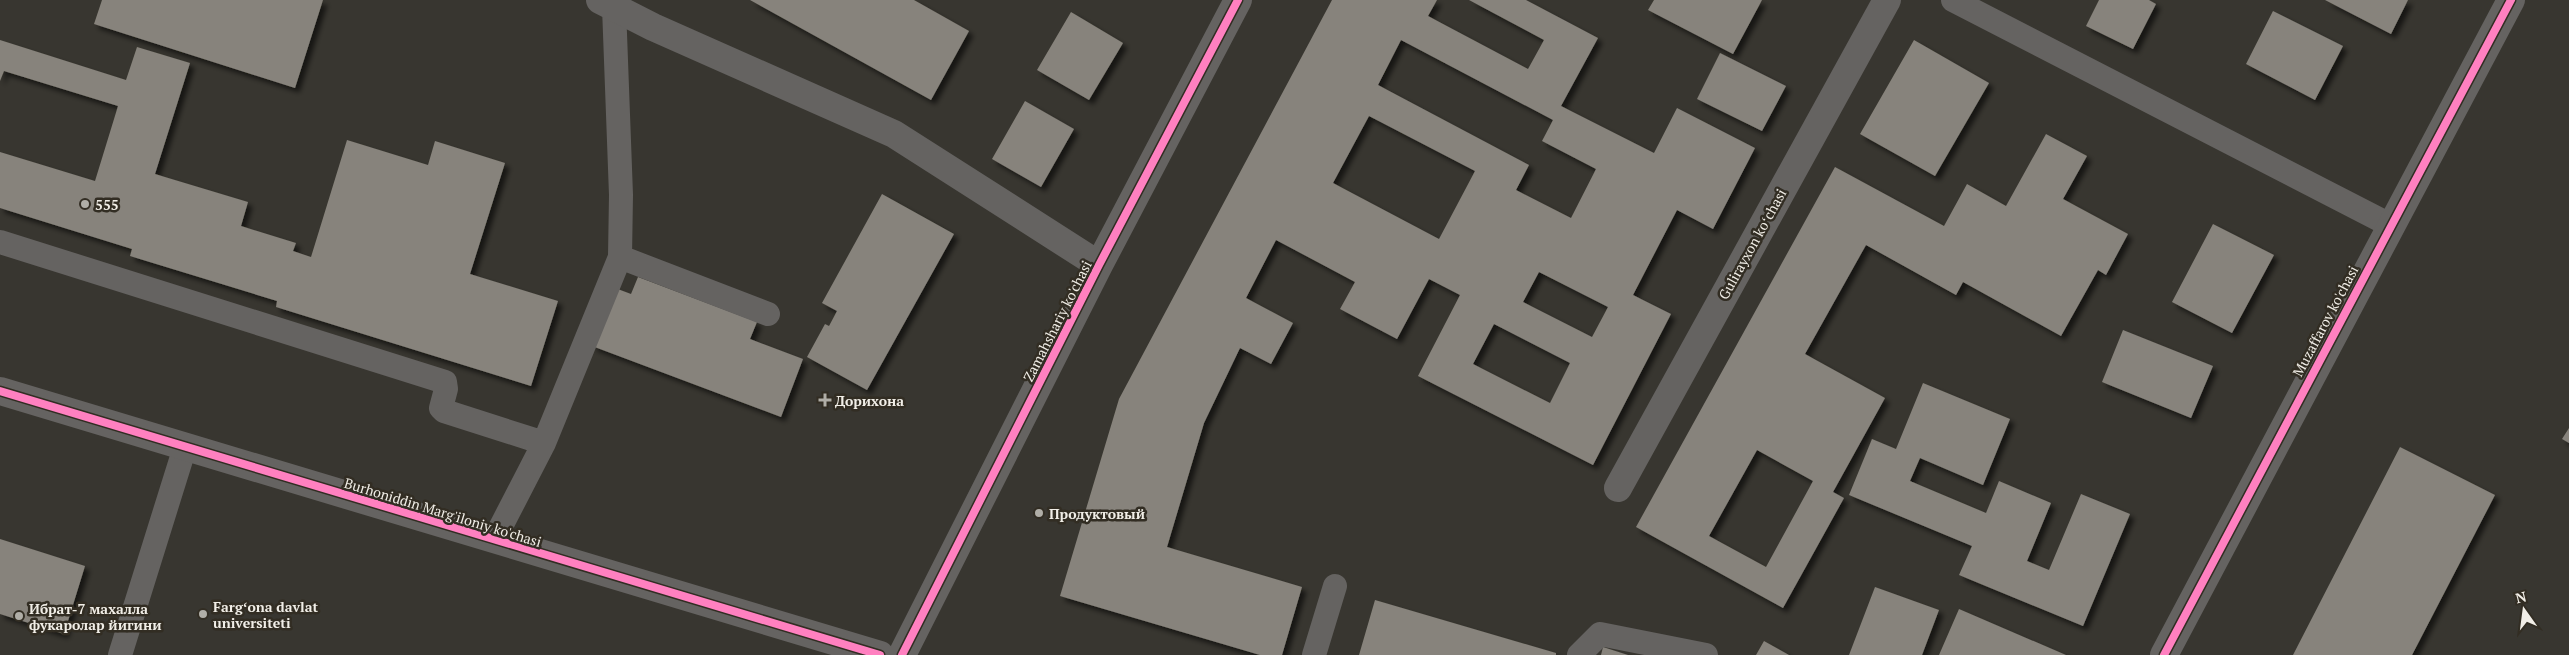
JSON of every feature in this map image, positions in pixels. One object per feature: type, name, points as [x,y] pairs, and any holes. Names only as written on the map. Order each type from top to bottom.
[{"type":"street","name":"Zamahshariy ko'chasi","points":[[902,655],[1099,265],[1238,0]]},
{"type":"street","name":"Gulirayxon koʻchasi","points":[[1618,488],[1887,0]]},
{"type":"street","name":"Muzaffarov ko'chasi","points":[[2164,655],[2510,0]]},
{"type":"street","points":[[608,4],[653,27],[894,134],[1099,265]]},
{"type":"street","name":"Burhoniddin Marg'iloniy ko'chasi","points":[[0,391],[880,655]]},
{"type":"lane","points":[[1953,0],[2390,225]]},
{"type":"lane","points":[[494,540],[544,443],[620,257],[622,195],[608,4]]},
{"type":"lane","points":[[0,242],[444,382],[446,389],[441,408],[444,411],[544,443]]},
{"type":"lane","points":[[620,257],[768,314]]},
{"type":"lane","points":[[120,655],[184,447]]},
{"type":"lane","points":[[1314,655],[1335,586]]},
{"type":"lane","points":[[1579,655],[1580,651],[1600,634],[1706,655]]},
{"type":"building","points":[[102,0],[323,0],[295,88],[94,24]]},
{"type":"building","points":[[750,0],[914,0],[969,31],[931,100]]},
{"type":"building","points":[[1332,0],[1437,0],[1428,16],[1528,69],[1544,40],[1469,0],[1526,0],[1598,38],[1561,106],[1654,153],[1677,108],[1755,148],[1713,229],[1677,210],[1633,295],[1671,314],[1593,465],[1418,376],[1460,295],[1429,279],[1397,339],[1340,309],[1355,282],[1276,240],[1246,298],[1293,323],[1271,364],[1240,348],[1204,423],[1167,547],[1302,587],[1282,655],[1260,655],[1060,596],[1119,399]],"holes":[[[1401,40],[1553,120],[1542,141],[1596,169],[1571,218],[1516,190],[1529,165],[1378,85]],[[1369,116],[1475,171],[1439,239],[1333,183]],[[1539,272],[1608,307],[1592,337],[1523,302]],[[1494,324],[1570,363],[1550,403],[1473,364]]]},
{"type":"building","points":[[1654,0],[1762,0],[1733,54],[1648,10]]},
{"type":"building","points":[[2099,0],[2149,0],[2156,4],[2133,49],[2086,26]]},
{"type":"building","points":[[2325,0],[2408,0],[2391,34]]},
{"type":"building","points":[[2273,11],[2343,46],[2315,100],[2246,64]]},
{"type":"building","points":[[1071,12],[1123,43],[1089,100],[1037,70]]},
{"type":"building","points":[[0,40],[126,80],[137,47],[190,63],[155,174],[248,202],[241,226],[296,243],[293,251],[311,257],[347,140],[428,165],[435,141],[505,163],[470,274],[558,301],[531,386],[276,307],[277,301],[130,256],[132,249],[0,208],[0,152],[95,181],[118,106],[4,71],[0,81]]},
{"type":"building","points":[[1914,40],[1989,83],[1935,176],[1860,134]]},
{"type":"building","points":[[1720,53],[1786,86],[1762,131],[1697,99]]},
{"type":"building","points":[[1025,101],[1074,129],[1041,187],[992,159]]},
{"type":"building","points":[[2046,134],[2087,156],[2063,199],[2128,234],[2106,275],[2098,270],[2061,336],[1963,282],[1956,295],[1866,245],[1805,354],[1885,398],[1833,492],[1844,498],[1783,608],[1636,527],[1835,167],[1944,226],[1967,184],[2006,206]],"holes":[[[1757,450],[1813,481],[1766,567],[1709,536]]]},
{"type":"building","points":[[882,194],[954,234],[867,390],[807,357],[825,324],[829,326],[837,311],[822,303]]},
{"type":"building","points":[[2213,224],[2274,255],[2232,333],[2172,302]]},
{"type":"building","points":[[638,277],[757,322],[750,339],[803,359],[781,417],[592,346],[615,288],[631,294]]},
{"type":"building","points":[[2123,330],[2213,366],[2191,418],[2102,382]]},
{"type":"building","points":[[1923,383],[2010,419],[1983,485],[1920,458],[1910,481],[1986,513],[1999,481],[2051,503],[2027,561],[2049,570],[2081,494],[2130,514],[2083,626],[1959,575],[1972,546],[1849,495],[1872,439],[1896,449]]},
{"type":"building","points":[[2569,428],[2569,443],[2562,439]]},
{"type":"building","points":[[2400,447],[2495,495],[2412,655],[2293,655]]},
{"type":"building","points":[[0,539],[85,566],[64,634],[0,614]]},
{"type":"building","points":[[1875,587],[1939,610],[1922,655],[1849,655]]},
{"type":"building","points":[[1375,600],[1556,653],[1556,655],[1359,655]]},
{"type":"building","points":[[1959,609],[2066,655],[1939,655]]},
{"type":"building","points":[[1764,641],[1789,655],[1756,655]]},
{"type":"building","points":[[1603,647],[1628,655],[1601,655]]},
{"type":"cycle path","points":[[902,655],[1099,265],[1238,0]]},
{"type":"cycle path","points":[[2164,655],[2511,0]]},
{"type":"cycle path","points":[[0,391],[880,655]]},
{"type":"place","name":"555","points":[[85,204]]},
{"type":"place","name":"Дорихона","points":[[825,400]]},
{"type":"place","name":"Продуктовый","points":[[1039,513]]},
{"type":"place","name":"Fargʻona davlat universiteti","points":[[203,614]]},
{"type":"place","name":"Ибрат-7 махалла фукаролар йигини","points":[[19,616]]}]
